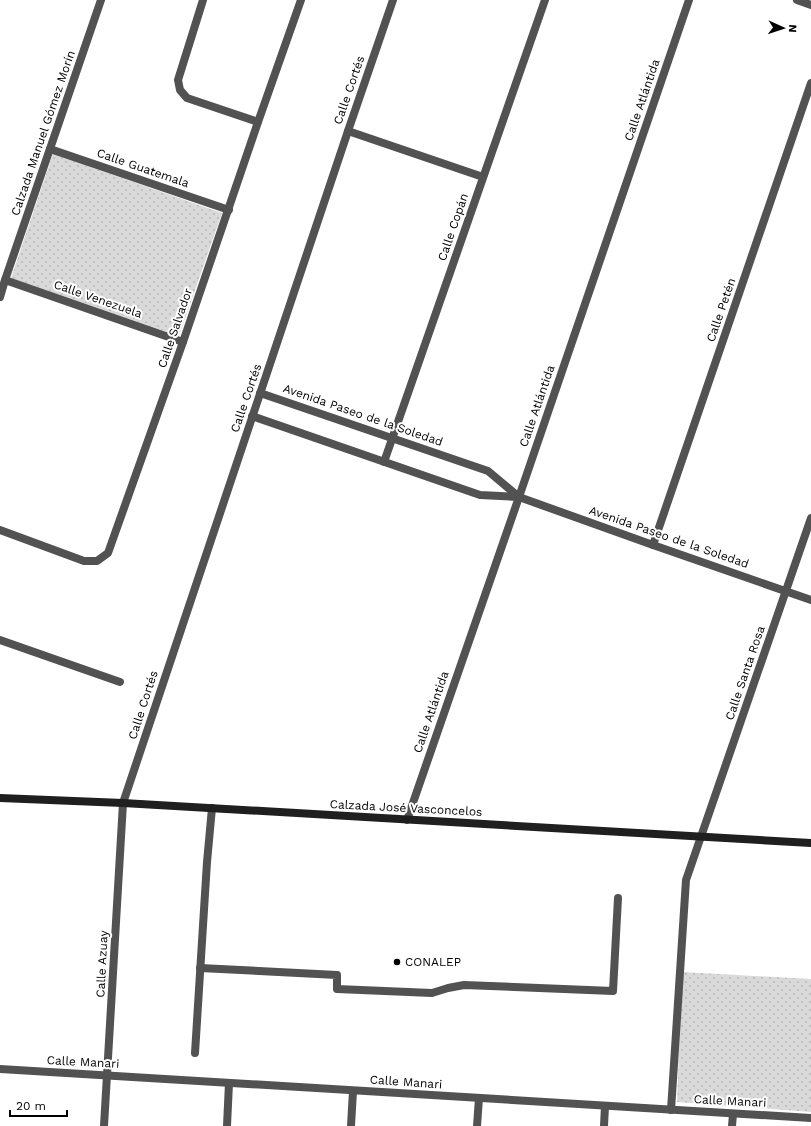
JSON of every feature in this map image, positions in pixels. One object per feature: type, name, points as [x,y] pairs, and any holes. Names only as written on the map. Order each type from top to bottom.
[{"type":"main road","name":"Calzada José Vasconcelos","points":[[0,798],[123,803],[811,843]]},
{"type":"street","name":"Calzada Manuel Gómez Morín","points":[[0,297],[101,0]]},
{"type":"street","points":[[203,0],[178,80],[180,90],[187,98],[258,122]]},
{"type":"street","name":"Calle Salvador","points":[[0,530],[84,561],[97,561],[108,553],[183,342],[301,0]]},
{"type":"street","name":"Calle Cortés","points":[[123,803],[393,0]]},
{"type":"street","name":"Calle Copán","points":[[384,462],[545,0]]},
{"type":"street","name":"Calle Atlántida","points":[[407,820],[689,0]]},
{"type":"street","points":[[797,0],[811,5]]},
{"type":"street","name":"Calle Petén","points":[[653,545],[811,83]]},
{"type":"street","points":[[348,131],[483,177]]},
{"type":"street","name":"Calle Guatemala","points":[[50,148],[228,210]]},
{"type":"street","name":"Calle Venezuela","points":[[5,280],[183,342]]},
{"type":"street","name":"Avenida Paseo de la Soledad","points":[[260,393],[488,470],[519,497]]},
{"type":"street","name":"Avenida Paseo de la Soledad","points":[[252,416],[480,495],[519,497],[811,600]]},
{"type":"street","name":"Calle Santa Rosa","points":[[671,1110],[686,880],[811,518]]},
{"type":"street","points":[[0,640],[120,682]]},
{"type":"street","name":"Calle Azuay","points":[[104,1126],[123,803]]},
{"type":"street","points":[[195,1053],[207,862],[212,808]]},
{"type":"street","points":[[200,968],[337,975],[337,989],[432,993],[464,985],[613,991],[618,898]]},
{"type":"street","name":"Calle Manari","points":[[0,1069],[811,1118]]},
{"type":"street","points":[[227,1126],[229,1083]]},
{"type":"street","points":[[351,1126],[353,1091]]},
{"type":"street","points":[[477,1126],[478,1098]]},
{"type":"street","points":[[604,1126],[605,1106]]},
{"type":"street","points":[[732,1126],[733,1114]]},
{"type":"shaded area","points":[[53,154],[222,213],[179,336],[11,278]]},
{"type":"shaded area","points":[[682,972],[811,979],[811,1112],[677,1102]]},
{"type":"place","name":"CONALEP","points":[[397,962]]}]
